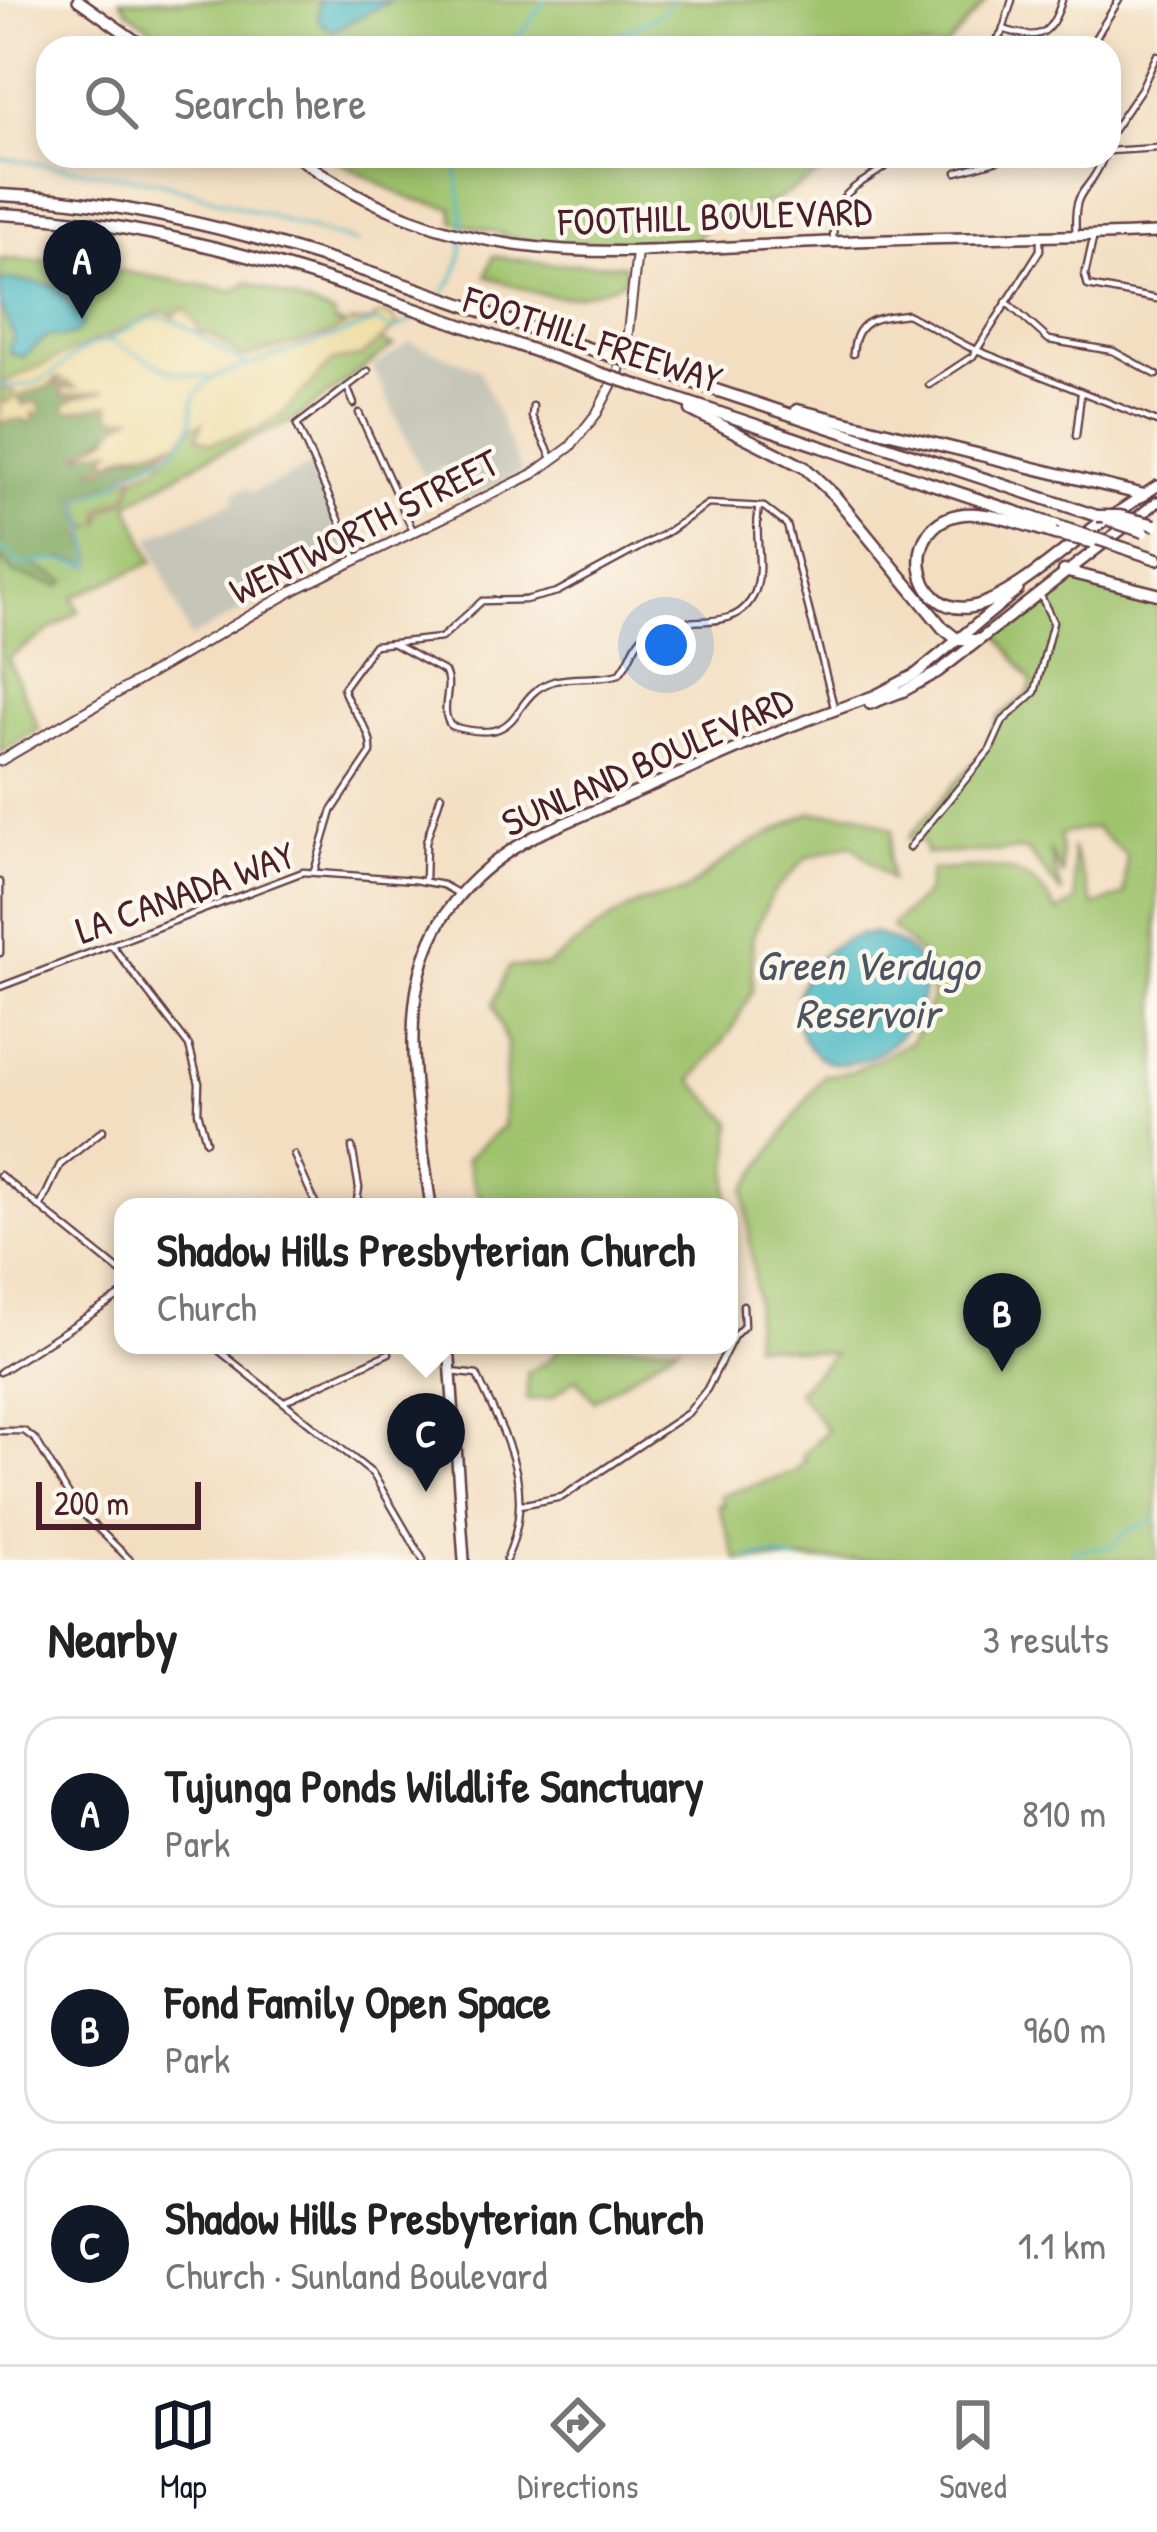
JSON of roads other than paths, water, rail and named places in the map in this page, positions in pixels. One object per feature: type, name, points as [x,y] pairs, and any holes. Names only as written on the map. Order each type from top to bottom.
[{"type":"highway","name":"FOOTHILL FREEWAY","points":[[0,195],[80,201],[199,223],[382,279],[1093,518],[1153,530]]},
{"type":"highway","name":"FOOTHILL FREEWAY","points":[[0,214],[77,220],[194,242],[593,370],[1059,531]]},
{"type":"highway","points":[[639,386],[804,466],[958,640],[977,640]]},
{"type":"highway","points":[[701,386],[1144,495]]},
{"type":"highway","points":[[1093,518],[1006,590],[978,605],[948,604],[934,595],[921,574],[924,538],[953,516],[979,515],[1059,531],[1085,542],[1108,543],[1157,559]]},
{"type":"highway","points":[[1064,571],[1157,594]]},
{"type":"main road","points":[[78,0],[129,36]]},
{"type":"main road","name":"FOOTHILL BOULEVARD","points":[[316,168],[374,203],[439,229],[495,244],[562,253],[1157,233]]},
{"type":"main road","name":"WENTWORTH STREET","points":[[0,761],[296,590],[553,460],[570,447],[597,413],[619,370],[637,252]]},
{"type":"main road","name":"SUNLAND BOULEVARD","points":[[836,712],[899,683],[958,640],[1093,518],[1157,486]]},
{"type":"main road","name":"SUNLAND BOULEVARD","points":[[430,1198],[410,1056],[412,1003],[433,940],[461,895],[491,864],[535,836],[783,729],[904,692],[938,672],[1157,502]]},
{"type":"main road","points":[[450,1354],[464,1560]]},
{"type":"street","points":[[999,36],[1012,0]]},
{"type":"street","points":[[1003,29],[1025,36],[1041,33],[1053,23],[1062,0]]},
{"type":"street","points":[[1096,36],[1119,0]]},
{"type":"street","points":[[1121,119],[1142,89],[1157,55]]},
{"type":"street","points":[[1121,152],[1157,148]]},
{"type":"street","points":[[833,242],[835,208],[844,194],[881,168]]},
{"type":"street","points":[[957,172],[971,168]]},
{"type":"street","points":[[1076,237],[1076,197],[1098,168]]},
{"type":"street","points":[[1094,236],[1085,274],[1088,286],[1157,299]]},
{"type":"street","points":[[929,385],[977,350],[1040,250],[1040,238]]},
{"type":"street","points":[[1006,302],[1049,340],[1113,351],[1157,375]]},
{"type":"street","points":[[853,354],[855,333],[862,325],[904,314],[977,350],[1157,422]]},
{"type":"street","points":[[358,560],[297,425],[368,371]]},
{"type":"street","points":[[346,387],[354,404]]},
{"type":"street","points":[[1076,436],[1082,393]]},
{"type":"street","points":[[533,406],[532,417],[553,460]]},
{"type":"street","points":[[359,413],[413,533]]},
{"type":"street","points":[[314,872],[332,811],[371,753],[368,731],[343,688],[374,645],[440,638],[482,601],[557,592],[666,533],[708,504],[759,506],[777,514],[790,534],[836,712]]},
{"type":"street","points":[[391,642],[447,674],[444,711],[452,726],[481,732],[501,729],[545,685],[619,674],[633,647],[651,629],[714,622],[744,606],[757,584],[759,506]]},
{"type":"street","points":[[909,848],[990,750],[1003,721],[1035,692],[1053,627],[1052,615],[1038,592]]},
{"type":"street","points":[[425,882],[426,842],[441,795]]},
{"type":"street","name":"LA CANADA WAY","points":[[0,987],[295,875],[314,872],[425,882],[461,895]]},
{"type":"street","points":[[0,882],[0,952]]},
{"type":"street","points":[[111,945],[189,1046],[206,1141]]},
{"type":"street","points":[[40,1207],[60,1165],[103,1130]]},
{"type":"street","points":[[352,1147],[357,1198]]},
{"type":"street","points":[[294,1155],[313,1198]]},
{"type":"street","points":[[0,1175],[114,1267]]},
{"type":"street","points":[[0,1372],[114,1300]]},
{"type":"street","points":[[738,1332],[744,1326],[742,1305]]},
{"type":"street","points":[[223,1354],[374,1474],[423,1560]]},
{"type":"street","points":[[283,1401],[386,1354]]},
{"type":"street","points":[[520,1505],[562,1498],[688,1413],[724,1354]]},
{"type":"street","points":[[452,1372],[477,1375],[517,1463],[520,1505],[506,1560]]},
{"type":"street","points":[[0,1431],[24,1431],[36,1439],[76,1507],[130,1560]]},
{"type":"water","points":[[319,0],[391,0],[333,31],[318,20]]},
{"type":"water","points":[[6,279],[58,286],[83,322],[80,329],[68,336],[46,337],[23,357],[10,354],[14,337],[0,304],[0,283]]},
{"type":"water","name":"Green Verdugo Reservoir","points":[[876,934],[910,952],[924,977],[920,1004],[905,1030],[881,1051],[854,1062],[828,1061],[806,1043],[798,1024],[801,987],[810,969],[839,943]]},
{"type":"waterway","points":[[516,36],[545,0]]},
{"type":"waterway","points":[[614,36],[657,16],[671,0]]},
{"type":"waterway","points":[[0,158],[36,163]]},
{"type":"waterway","points":[[67,168],[160,182],[357,243]]},
{"type":"waterway","points":[[444,292],[454,277],[463,244],[456,168]]},
{"type":"waterway","points":[[0,386],[35,383],[90,346],[111,341],[172,372],[211,378],[376,322],[394,330],[420,316]]},
{"type":"waterway","points":[[108,339],[146,320],[162,318],[186,327],[247,365]]},
{"type":"waterway","points":[[0,550],[11,553],[18,565],[57,560],[91,566],[78,500],[178,446],[192,422],[196,395],[210,380]]},
{"type":"waterway","points":[[1067,1560],[1076,1550],[1112,1546],[1128,1530],[1157,1520]]},
{"type":"waterway","points":[[748,1558],[770,1555],[797,1560]]},
{"type":"waterway","points":[[1040,1560],[1045,1556],[1063,1560]]},
{"type":"place","name":"Tujunga Ponds Wildlife Sanctuary","points":[[82,319]]},
{"type":"place","name":"Fond Family Open Space","points":[[1002,1372]]},
{"type":"place","name":"Shadow Hills Presbyterian Church","points":[[426,1492]]}]
